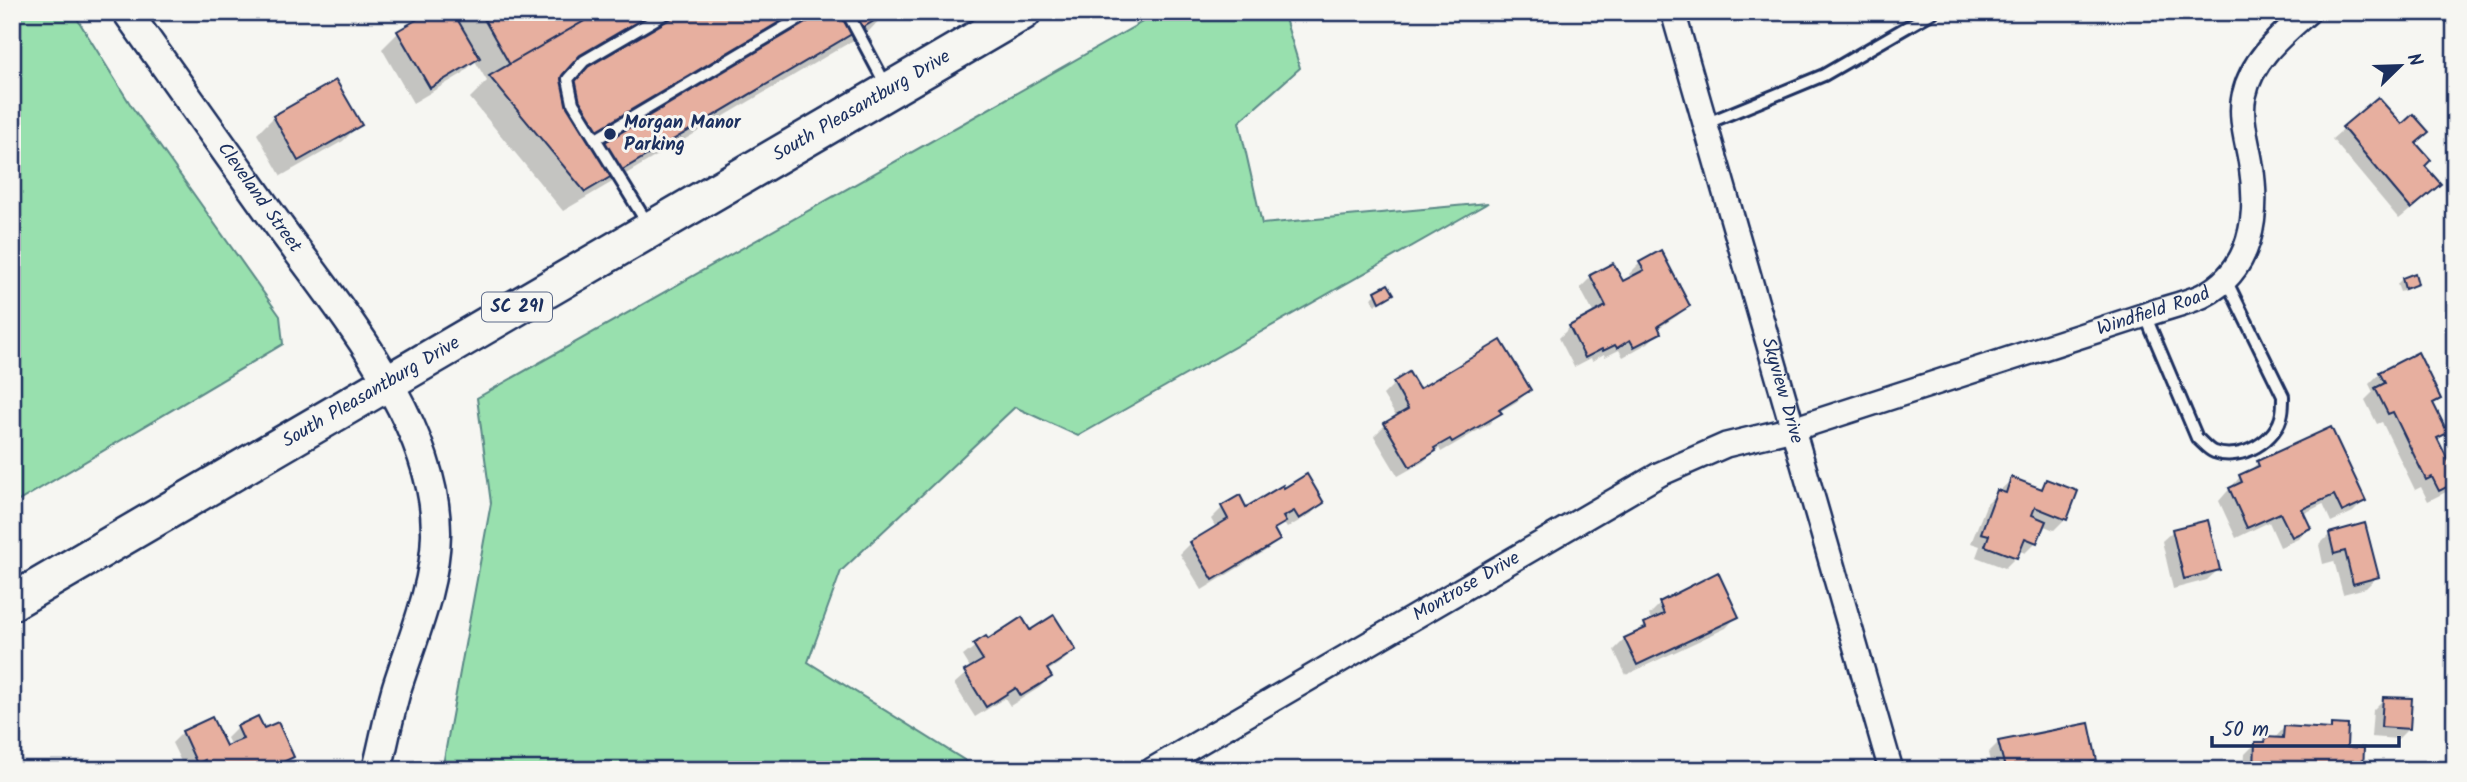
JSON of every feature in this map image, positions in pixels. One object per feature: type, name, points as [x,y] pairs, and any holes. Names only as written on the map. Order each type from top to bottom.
[{"type":"main road","name":"South Pleasantburg Drive","points":[[12,602],[1023,12]]},
{"type":"street","name":"Cleveland Street","points":[[127,12],[345,319],[388,384],[419,446],[426,467],[433,489],[436,534],[431,581],[397,689],[377,770]]},
{"type":"street","name":"Skyview Drive","points":[[1674,12],[1891,770]]},
{"type":"street","name":"Windfield Road","points":[[1793,429],[2201,296],[2226,280],[2238,267],[2246,246],[2255,189],[2244,124],[2243,98],[2251,75],[2265,53],[2308,12]]},
{"type":"street","name":"Montrose Drive","points":[[1153,770],[1660,474],[1726,445],[1793,429]]},
{"type":"lane","points":[[650,229],[573,103],[568,79],[584,61],[668,12]]},
{"type":"lane","points":[[596,139],[810,12]]},
{"type":"lane","points":[[847,12],[889,90]]},
{"type":"lane","points":[[1705,124],[1824,75],[1933,12]]},
{"type":"lane","points":[[2146,314],[2197,438],[2213,452],[2235,454],[2255,449],[2272,432],[2282,415],[2283,396],[2226,280]]},
{"type":"path","points":[[1848,12],[1854,12]]},
{"type":"green space","points":[[12,12],[73,12],[132,107],[280,316],[283,344],[12,505]]},
{"type":"green space","points":[[1160,12],[1283,12],[1300,68],[1239,122],[1262,224],[1488,203],[1078,436],[1015,407],[841,571],[808,662],[972,765],[970,770],[442,770],[491,503],[477,398]]},
{"type":"building","points":[[430,12],[453,12],[480,58],[430,88],[397,31]]},
{"type":"building","points":[[480,12],[600,12],[510,65]]},
{"type":"building","name":"Morgan Manor Parking","points":[[600,12],[889,12],[585,192],[489,76]]},
{"type":"building","points":[[336,80],[362,125],[298,161],[273,116]]},
{"type":"building","points":[[2378,97],[2402,124],[2413,114],[2429,132],[2416,143],[2431,160],[2425,166],[2441,184],[2411,209],[2342,127]]},
{"type":"building","points":[[1661,250],[1690,306],[1658,326],[1661,333],[1634,347],[1630,340],[1617,348],[1615,345],[1603,351],[1602,349],[1585,358],[1569,326],[1606,306],[1590,275],[1613,263],[1623,281],[1644,270],[1639,262]]},
{"type":"building","points":[[2415,273],[2418,284],[2405,289],[2402,278]]},
{"type":"building","points":[[1388,284],[1394,294],[1380,302],[1375,291]]},
{"type":"building","points":[[1501,340],[1531,390],[1499,410],[1502,413],[1452,442],[1450,439],[1434,448],[1436,451],[1410,467],[1384,423],[1408,409],[1393,382],[1409,372],[1419,389]]},
{"type":"building","points":[[2418,352],[2441,399],[2433,403],[2448,433],[2437,438],[2455,474],[2455,483],[2439,491],[2432,477],[2426,480],[2393,412],[2388,414],[2375,388],[2385,383],[2379,372]]},
{"type":"building","points":[[2331,427],[2366,501],[2342,512],[2334,495],[2302,509],[2311,528],[2292,537],[2280,513],[2247,528],[2229,488],[2242,482],[2239,475],[2259,466],[2257,461]]},
{"type":"building","points":[[1307,474],[1324,503],[1299,519],[1294,511],[1283,517],[1286,522],[1274,529],[1280,540],[1213,580],[1190,542],[1228,519],[1221,506],[1240,495],[1246,507]]},
{"type":"building","points":[[2011,477],[2042,489],[2046,479],[2078,491],[2067,520],[2035,507],[2032,515],[2046,521],[2037,543],[2025,538],[2017,558],[1985,546],[1989,535],[1981,533],[1997,490],[2006,493]]},
{"type":"building","points":[[2208,520],[2220,570],[2184,579],[2172,529]]},
{"type":"building","points":[[2365,523],[2379,577],[2353,584],[2345,551],[2334,554],[2329,533]]},
{"type":"building","points":[[1718,572],[1739,617],[1637,665],[1624,638],[1646,628],[1644,623],[1664,614],[1659,602]]},
{"type":"building","points":[[1054,615],[1076,650],[1047,669],[1052,677],[1021,696],[1016,688],[986,707],[964,671],[983,660],[973,644],[986,636],[988,639],[1022,617],[1030,630]]},
{"type":"building","points":[[2383,697],[2412,698],[2410,729],[2381,727]]},
{"type":"building","points":[[258,716],[264,728],[278,722],[294,757],[281,763],[284,767],[279,770],[209,770],[205,760],[197,764],[182,731],[212,717],[226,746],[243,739],[237,726]]},
{"type":"building","points":[[2089,723],[2097,761],[2057,770],[2000,770],[2004,764],[1998,741]]},
{"type":"building","points":[[2331,724],[2348,725],[2347,747],[2364,748],[2363,770],[2254,770],[2255,742],[2265,742],[2266,737],[2283,738],[2284,726],[2331,729]]},
{"type":"place","name":"Morgan Manor Parking","points":[[610,134]]}]
